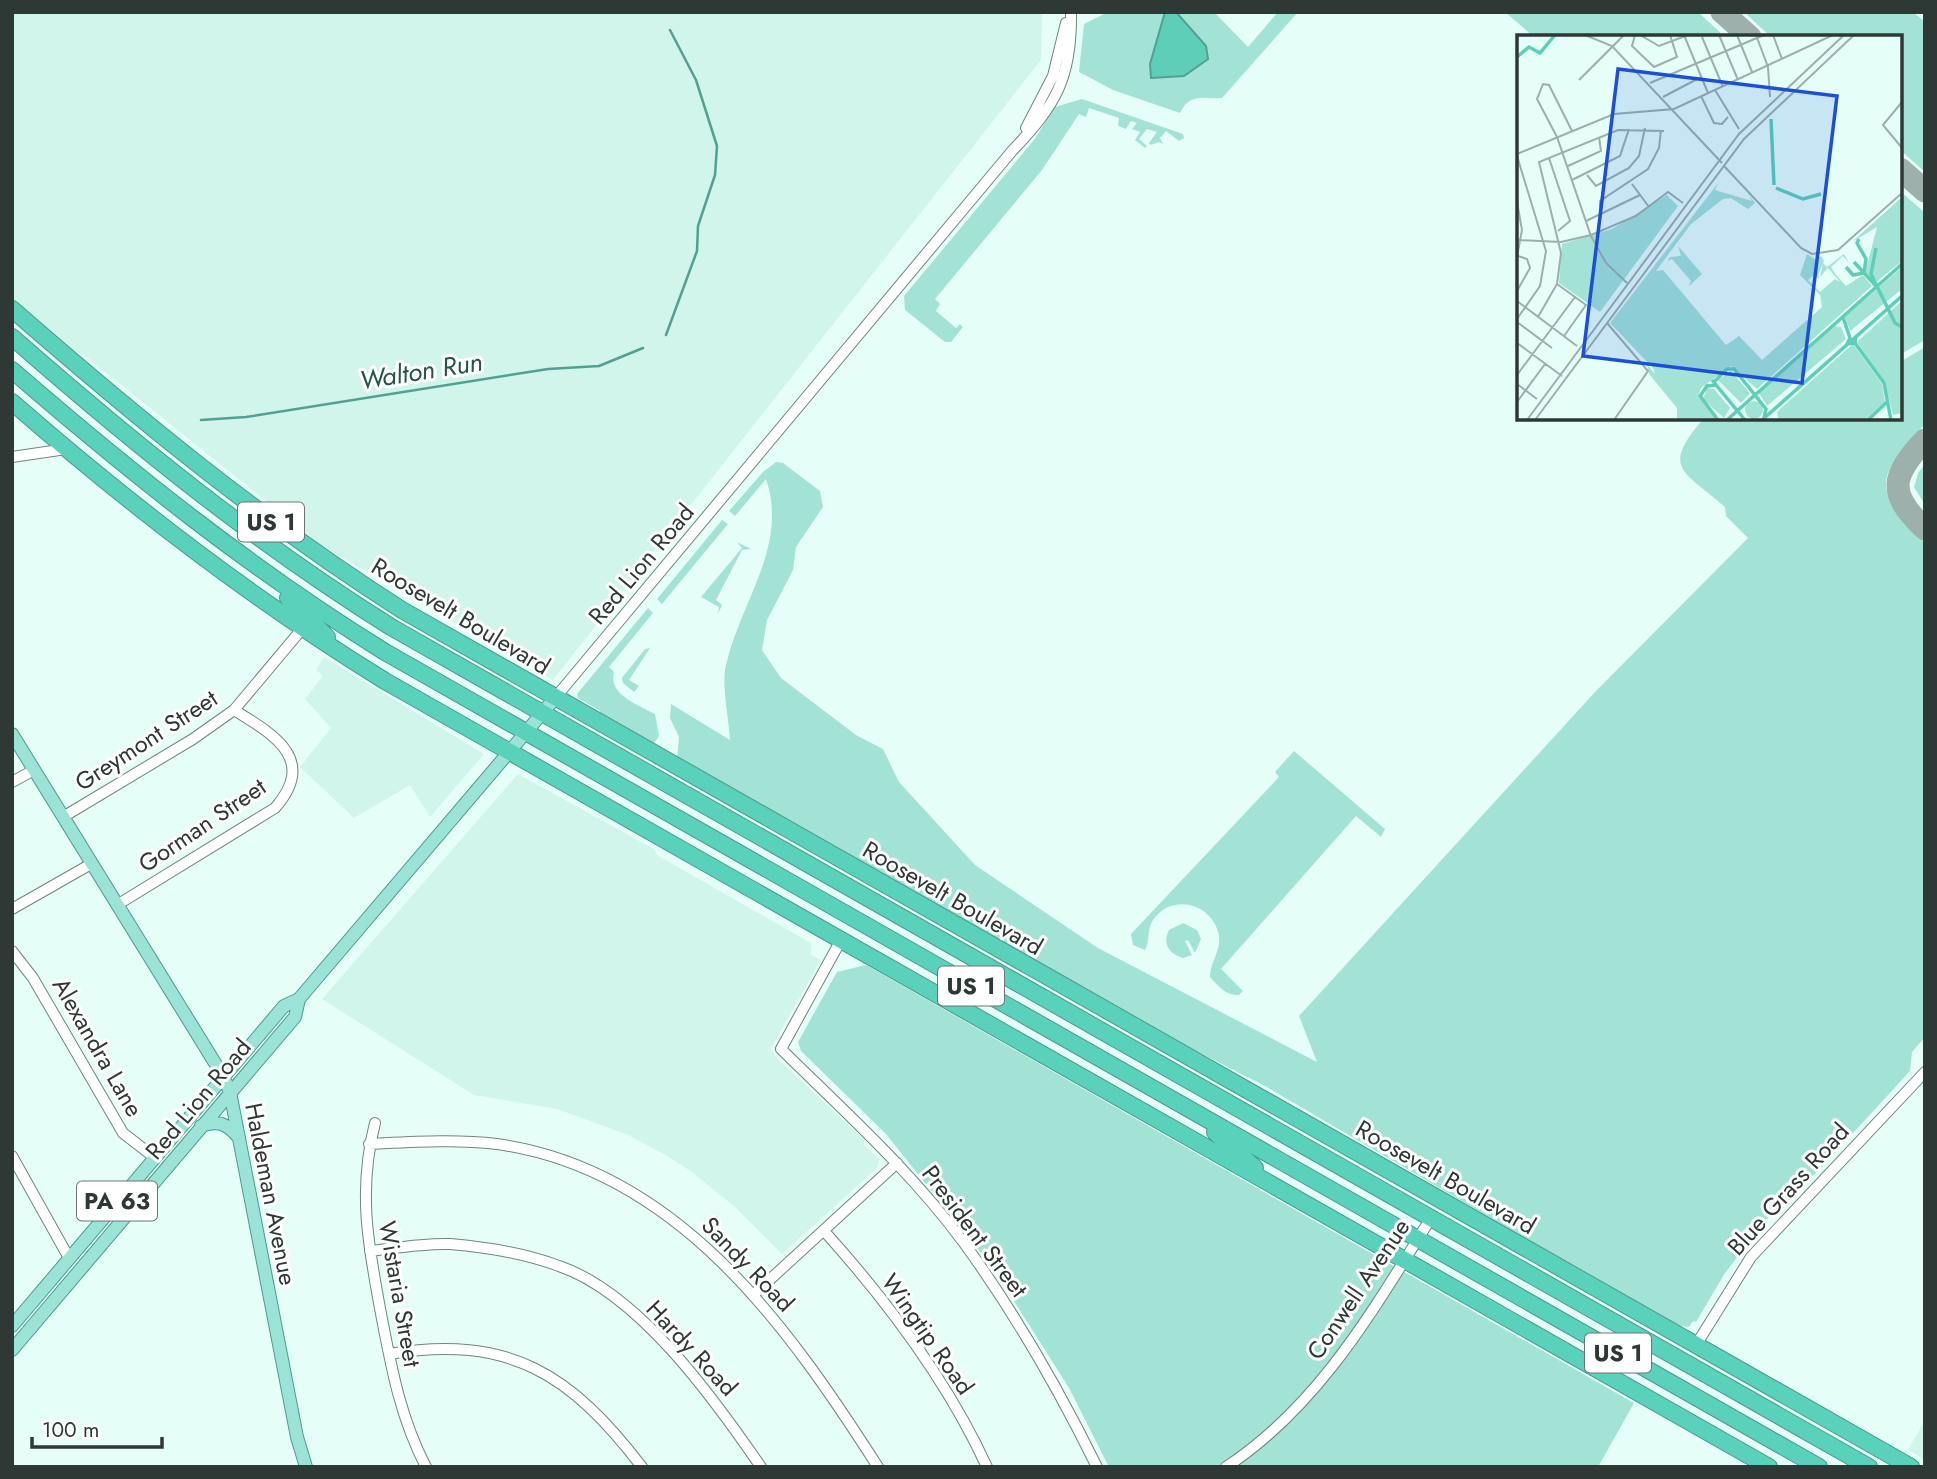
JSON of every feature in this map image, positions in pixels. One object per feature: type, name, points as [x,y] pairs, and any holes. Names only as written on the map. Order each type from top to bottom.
[{"type":"highway","name":"Roosevelt Boulevard","points":[[12,309],[201,470],[362,584],[555,698],[1911,1467]]},
{"type":"highway","name":"Roosevelt Boulevard","points":[[12,337],[159,464],[273,549],[391,627],[1869,1467]]},
{"type":"highway","name":"US 1","points":[[12,370],[144,483],[259,569],[385,652],[1819,1467]]},
{"type":"highway","name":"US 1","points":[[12,402],[177,540],[350,660],[1769,1467]]},
{"type":"highway","points":[[273,549],[362,584]]},
{"type":"highway","points":[[259,569],[350,660]]},
{"type":"highway","points":[[761,815],[830,877]]},
{"type":"highway","points":[[1058,1007],[1141,1031]]},
{"type":"highway","points":[[1192,1111],[1277,1188]]},
{"type":"main road","name":"Red Lion Road","points":[[12,1326],[223,1076],[284,1006],[299,999],[555,698]]},
{"type":"main road","name":"Haldeman Avenue","points":[[12,734],[223,1076],[230,1092],[297,1437],[306,1467]]},
{"type":"main road","name":"Red Lion Road","points":[[12,1350],[295,1017],[299,999]]},
{"type":"main road","points":[[201,1126],[219,1123],[232,1129],[240,1139]]},
{"type":"street","name":"Red Lion Road","points":[[555,698],[1012,151],[1044,117],[1061,84],[1071,40],[1069,12]]},
{"type":"street","name":"Red Lion Road","points":[[1012,151],[1047,91],[1059,59],[1069,12]]},
{"type":"street","points":[[12,457],[66,449]]},
{"type":"street","name":"Greymont Street","points":[[63,817],[193,739],[234,710],[302,629]]},
{"type":"street","name":"Gorman Street","points":[[117,905],[275,808],[284,798],[291,771],[291,757],[275,736],[234,710]]},
{"type":"street","points":[[12,782],[34,770]]},
{"type":"street","points":[[12,909],[92,863]]},
{"type":"street","name":"President Street","points":[[841,940],[781,1049],[897,1163],[963,1241],[1058,1387],[1097,1467]]},
{"type":"street","name":"Alexandra Lane","points":[[12,951],[33,978],[123,1133],[154,1157]]},
{"type":"street","name":"Blue Grass Road","points":[[1696,1345],[1751,1257],[1925,1072]]},
{"type":"street","name":"Wistaria Street","points":[[375,1123],[369,1144],[364,1202],[370,1251],[403,1418],[426,1467]]},
{"type":"street","name":"Sandy Road","points":[[369,1144],[436,1140],[497,1144],[545,1154],[641,1196],[679,1223],[719,1258],[754,1295],[798,1349],[878,1467]]},
{"type":"street","points":[[12,1156],[69,1258]]},
{"type":"street","points":[[754,1295],[897,1163]]},
{"type":"street","name":"Conwell Avenue","points":[[1226,1467],[1276,1426],[1322,1381],[1369,1319],[1431,1218]]},
{"type":"street","name":"Wingtip Road","points":[[825,1232],[913,1344],[953,1404],[987,1467]]},
{"type":"street","name":"Hardy Road","points":[[370,1251],[448,1244],[497,1249],[561,1266],[607,1293],[649,1328],[727,1417],[761,1467]]},
{"type":"street","points":[[389,1354],[429,1348],[464,1349],[514,1360],[541,1370],[580,1397],[611,1426],[642,1467]]},
{"type":"shaded area","points":[[12,12],[1042,12],[1041,60],[553,680],[321,545],[85,356],[40,334],[12,309]]},
{"type":"shaded area","points":[[1108,12],[1214,12],[1248,47],[1278,12],[1298,12],[1222,98],[1198,98],[1188,102],[1180,113],[1113,90],[1079,72],[1084,24]]},
{"type":"shaded area","points":[[1165,12],[1176,12],[1206,46],[1208,59],[1184,76],[1151,78],[1150,64]]},
{"type":"shaded area","points":[[1505,12],[1698,12],[1723,35],[1532,35]]},
{"type":"shaded area","points":[[1744,12],[1913,12],[1925,22],[1925,172],[1902,152],[1902,35],[1769,35]]},
{"type":"shaded area","points":[[1082,99],[1183,134],[1184,138],[1179,141],[1166,131],[1160,138],[1163,144],[1159,142],[1151,145],[1149,143],[1157,132],[1147,129],[1139,139],[1147,146],[1145,148],[1135,140],[1140,132],[1132,129],[1137,123],[1131,121],[1126,129],[1118,126],[1119,118],[1089,108],[1086,117],[1079,114],[1042,170],[935,299],[940,304],[936,311],[956,328],[960,324],[963,327],[951,342],[945,342],[905,310],[904,296],[1034,140],[1055,107]]},
{"type":"shaded area","points":[[1902,193],[1925,213],[1925,340],[1902,353]]},
{"type":"shaded area","points":[[1925,347],[1925,424],[1896,458],[1886,484],[1895,510],[1925,543],[1925,1037],[1912,1052],[1910,1071],[1821,1168],[1765,1221],[1725,1273],[1696,1322],[1693,1321],[1689,1327],[1674,1325],[1265,1086],[1161,1033],[794,822],[677,760],[679,737],[670,718],[671,704],[730,740],[725,692],[726,665],[767,551],[771,504],[766,479],[735,516],[729,511],[763,472],[776,462],[783,463],[820,491],[823,507],[796,547],[793,570],[767,620],[762,650],[781,678],[856,735],[883,749],[899,782],[975,865],[1098,948],[1317,1062],[1299,1016],[1595,692],[1748,538],[1726,516],[1725,507],[1682,468],[1680,459],[1683,448],[1702,420],[1902,420],[1902,361]]},
{"type":"shaded area","points":[[1925,464],[1925,505],[1914,487],[1918,473]]},
{"type":"shaded area","points":[[722,520],[728,524],[662,604],[657,599]]},
{"type":"shaded area","points":[[737,542],[751,549],[742,550],[716,600],[722,605],[718,614],[719,607],[701,597],[742,548]]},
{"type":"shaded area","points":[[648,608],[653,613],[609,667],[614,672],[613,680],[620,693],[655,714],[659,736],[653,745],[599,714],[600,711],[578,698],[577,694]]},
{"type":"shaded area","points":[[650,648],[629,680],[639,686],[634,692],[623,683],[622,678],[645,649]]},
{"type":"shaded area","points":[[324,657],[484,754],[430,817],[410,785],[354,818],[300,767],[331,728],[305,699],[323,676],[316,670]]},
{"type":"shaded area","points":[[1294,751],[1385,829],[1381,837],[1356,816],[1221,969],[1243,991],[1239,995],[1226,992],[1210,977],[1219,936],[1216,925],[1201,909],[1181,904],[1161,911],[1150,927],[1145,950],[1133,945],[1131,934],[1279,777],[1275,772]]},
{"type":"shaded area","points":[[518,774],[654,849],[657,855],[811,943],[811,955],[821,960],[771,1048],[774,1055],[864,1140],[864,1145],[879,1159],[879,1163],[877,1168],[782,1254],[735,1207],[692,1172],[664,1154],[626,1134],[557,1109],[474,1095],[322,999]]},
{"type":"shaded area","points":[[1183,923],[1197,930],[1201,939],[1195,953],[1188,940],[1185,941],[1192,955],[1183,958],[1168,948],[1166,940],[1169,930]]},
{"type":"shaded area","points":[[866,965],[1634,1403],[1598,1467],[1109,1467],[1069,1388],[993,1268],[886,1134],[801,1051],[798,1042],[837,972]]},
{"type":"shaded area","points":[[1925,1420],[1925,1460],[1908,1450]]},
{"type":"waterway","name":"Walton Run","points":[[666,335],[697,251],[698,226],[715,175],[717,146],[696,80],[670,30]]},
{"type":"waterway","name":"Walton Run","points":[[201,420],[246,417],[548,369],[599,366],[643,348]]},
{"type":"taxiway","points":[[1722,12],[1748,35]]},
{"type":"taxiway","points":[[1902,171],[1925,191]]},
{"type":"taxiway","points":[[1925,440],[1905,464],[1898,484],[1904,505],[1925,529]]}]
